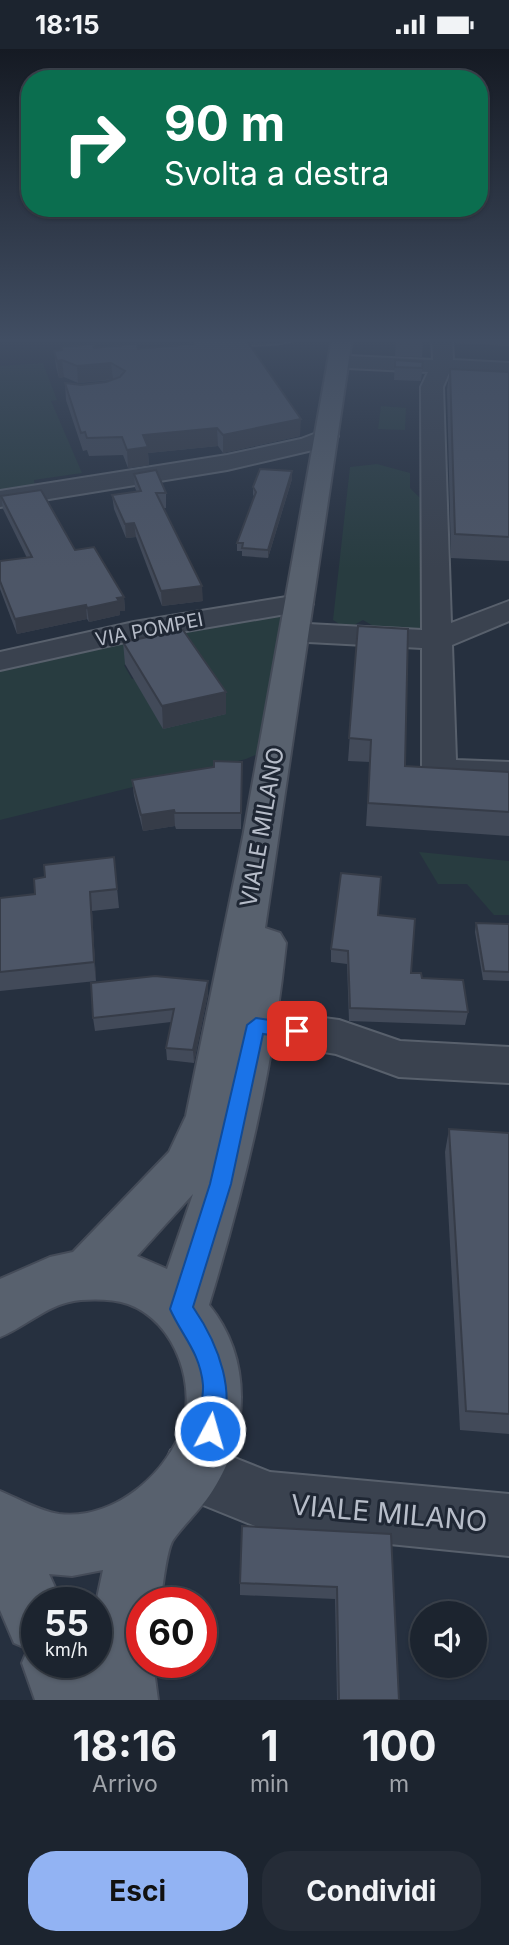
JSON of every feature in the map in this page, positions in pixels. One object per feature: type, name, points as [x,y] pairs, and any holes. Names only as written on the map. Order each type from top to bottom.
[{"type":"main road","name":"VIALE MILANO","points":[[181,1309],[220,1184],[256,1025],[330,415]]},
{"type":"main road","name":"VIALE MILANO","points":[[88,1273],[186,1167],[210,1116],[304,618],[332,415]]},
{"type":"main road","points":[[0,1311],[13,1299],[49,1281],[88,1273],[122,1276],[143,1284],[181,1309],[204,1343],[215,1385],[201,1451],[144,1525],[118,1652],[124,1700]]},
{"type":"main road","points":[[0,1523],[40,1541],[63,1546],[105,1538],[144,1525]]},
{"type":"main road","points":[[0,1536],[22,1587]]},
{"type":"main road","points":[[61,1678],[69,1700]]},
{"type":"street","points":[[432,415],[439,770],[509,773]]},
{"type":"street","points":[[0,499],[268,454],[303,456],[324,449]]},
{"type":"street","name":"VIA POMPEI","points":[[0,661],[134,631],[278,604],[304,618],[436,641]]},
{"type":"street","points":[[436,641],[509,610]]},
{"type":"street","points":[[256,1025],[339,1037],[398,1059],[509,1065]]},
{"type":"street","name":"VIALE MILANO","points":[[201,1451],[270,1502],[509,1525]]},
{"type":"green space","points":[[0,415],[57,415],[82,473],[34,480],[35,488],[0,493]]},
{"type":"green space","points":[[380,415],[406,415],[405,430],[378,429]]},
{"type":"green space","points":[[377,464],[410,473],[410,488],[421,499],[421,632],[380,630],[363,620],[347,629],[333,620],[350,467]]},
{"type":"green space","points":[[262,614],[282,615],[260,753],[246,759],[0,820],[0,670]],"holes":[[[184,652],[164,672],[132,679],[124,665]]]},
{"type":"green space","points":[[419,852],[509,861],[509,915],[494,915],[467,884],[438,884]]},
{"type":"building","points":[[75,415],[298,415],[301,419],[223,435],[217,428],[143,435],[148,447],[127,450],[122,437],[87,438],[85,432],[81,433]]},
{"type":"building","points":[[451,415],[509,415],[509,537],[455,534]]},
{"type":"building","points":[[260,469],[292,471],[268,550],[242,548],[243,543],[237,543],[256,492],[253,487]]},
{"type":"building","points":[[156,470],[166,493],[156,493],[202,586],[161,591],[134,523],[125,524],[112,495],[141,491],[134,474]]},
{"type":"building","points":[[41,490],[75,550],[94,547],[124,597],[117,598],[119,601],[15,619],[0,581],[0,561],[32,557],[1,496]]},
{"type":"building","points":[[358,626],[408,629],[405,766],[509,772],[509,812],[368,803],[371,740],[349,738]]},
{"type":"building","points":[[183,630],[226,692],[162,706],[123,642]]},
{"type":"building","points":[[214,761],[242,762],[241,813],[175,813],[174,810],[141,815],[132,780],[214,767]]},
{"type":"building","points":[[114,857],[117,889],[90,892],[94,962],[0,972],[0,898],[35,894],[34,879],[45,877],[44,865]]},
{"type":"building","points":[[341,873],[381,877],[378,915],[415,919],[411,973],[421,973],[422,978],[463,980],[468,1012],[350,1008],[348,951],[331,949]]},
{"type":"building","points":[[476,923],[509,924],[509,972],[484,971]]},
{"type":"building","points":[[155,976],[208,981],[193,1050],[166,1048],[174,1009],[93,1018],[91,983]]},
{"type":"building","points":[[449,1129],[509,1133],[509,1414],[466,1411]]},
{"type":"building","points":[[242,1526],[391,1534],[399,1700],[339,1700],[337,1587],[240,1583]]},
{"type":"route","points":[[210,1431],[215,1385],[204,1343],[181,1309],[220,1184],[256,1025],[297,1031]]}]
